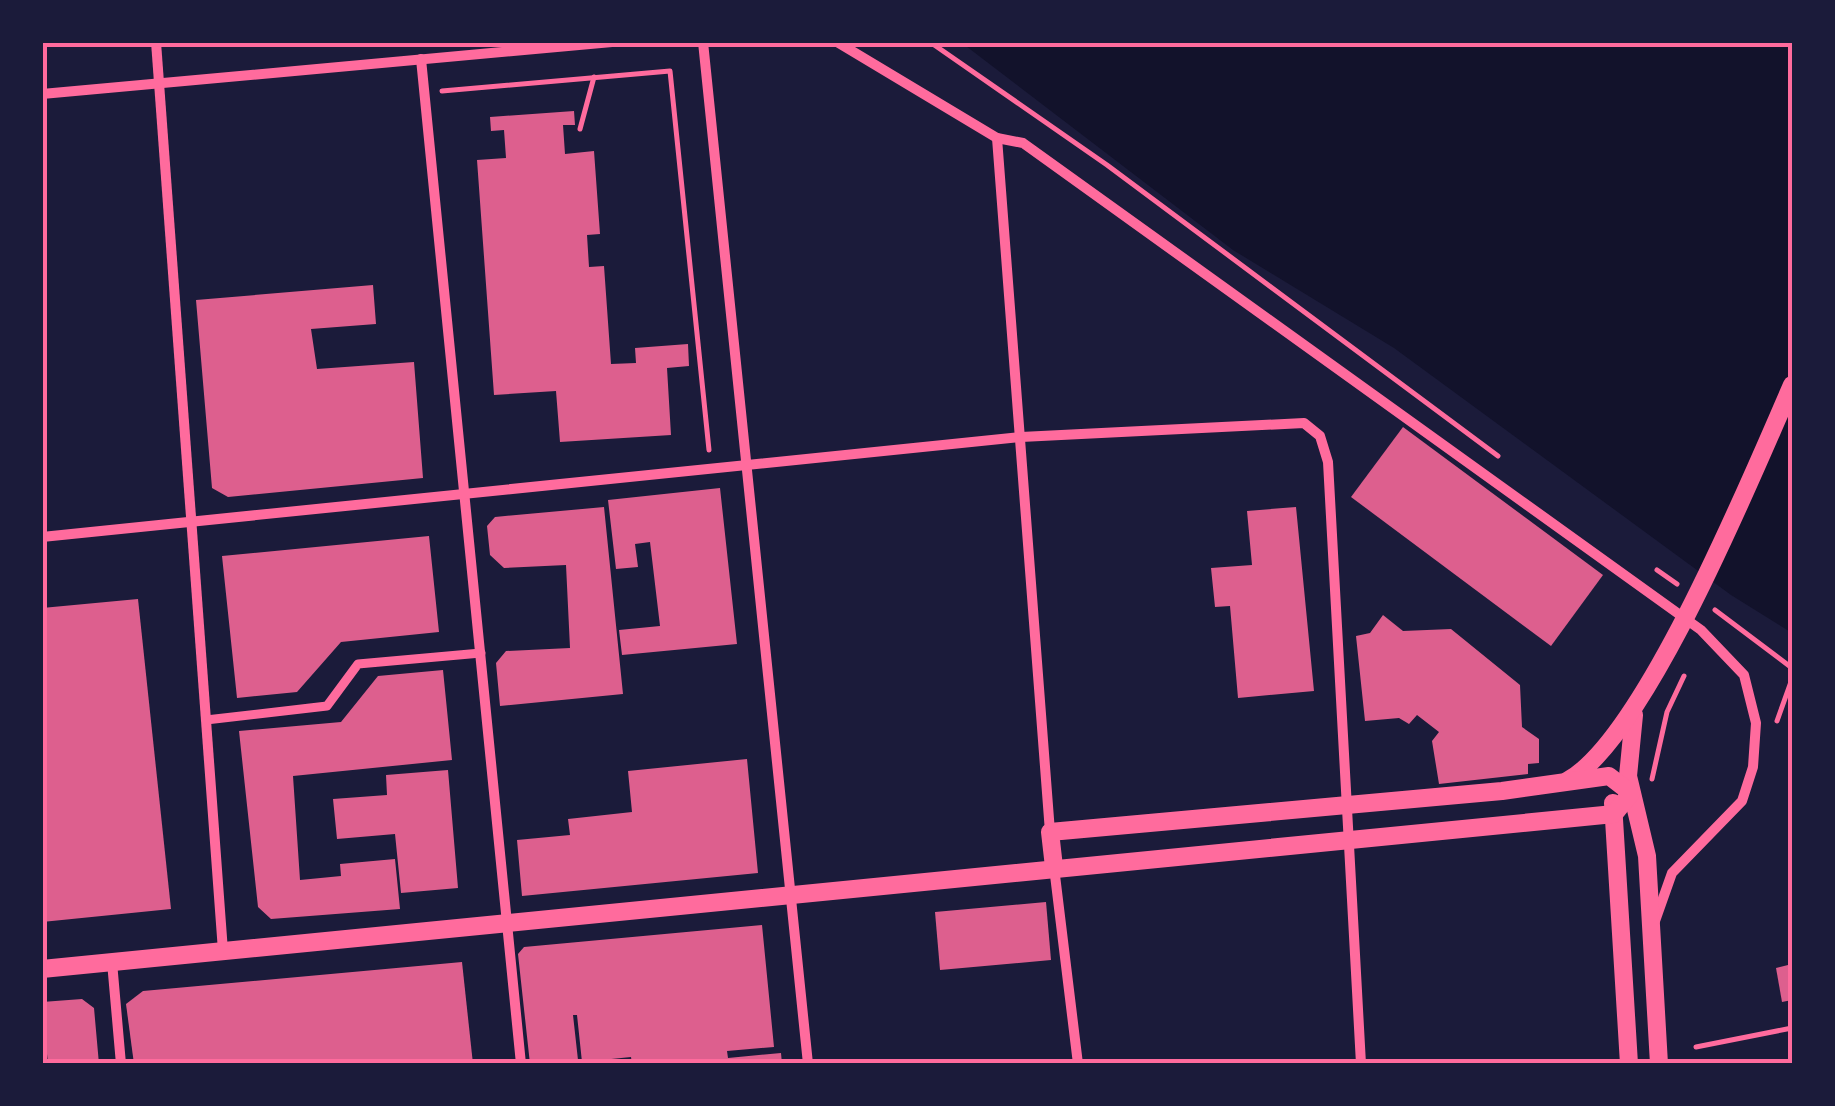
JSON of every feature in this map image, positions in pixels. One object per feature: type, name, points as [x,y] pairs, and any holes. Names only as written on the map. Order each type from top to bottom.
[{"type":"street","points":[[156,42],[223,951]]},
{"type":"street","points":[[42,94],[612,42]]},
{"type":"street","points":[[703,42],[794,893],[808,1064]]},
{"type":"street","points":[[837,42],[997,138],[1024,143],[1298,336],[1701,630],[1744,676],[1756,723],[1753,768],[1742,801],[1672,873],[1652,932]]},
{"type":"street","points":[[420,59],[520,1064]]},
{"type":"street","points":[[997,138],[1050,832],[1078,1064]]},
{"type":"street","points":[[1562,783],[1578,775],[1605,748],[1637,705],[1728,528],[1792,385]]},
{"type":"street","points":[[42,536],[1022,436],[1304,423],[1320,436],[1328,462],[1350,805],[1361,1064]]},
{"type":"street","points":[[206,720],[327,706],[358,664],[481,653]]},
{"type":"street","points":[[1637,705],[1627,749],[1631,793],[1647,856],[1659,1064]]},
{"type":"street","points":[[1605,748],[1614,814],[1629,1064]]},
{"type":"street","points":[[1050,832],[1350,805],[1609,776],[1631,793]]},
{"type":"street","points":[[42,969],[1614,814],[1631,793]]},
{"type":"street","points":[[112,962],[121,1064]]},
{"type":"path","points":[[930,42],[1107,165],[1508,463]]},
{"type":"path","points":[[425,92],[670,71],[710,468]]},
{"type":"path","points":[[580,129],[594,77]]},
{"type":"path","points":[[1642,560],[1684,589]]},
{"type":"path","points":[[1712,608],[1792,668]]},
{"type":"path","points":[[1696,1048],[1792,1028]]},
{"type":"shaded area","points":[[962,43],[1792,43],[1792,633],[1731,595],[1394,348],[1233,250]]},
{"type":"building","points":[[574,111],[575,125],[563,125],[565,154],[594,151],[600,234],[587,235],[589,267],[604,266],[611,364],[636,363],[635,348],[688,344],[689,366],[667,368],[671,435],[560,442],[556,391],[494,395],[477,160],[506,158],[504,130],[491,131],[490,117]]},
{"type":"building","points":[[373,285],[376,324],[311,329],[317,369],[414,362],[423,478],[228,497],[212,488],[196,300]]},
{"type":"building","points":[[1403,427],[1603,575],[1551,646],[1351,497]]},
{"type":"building","points":[[720,488],[737,644],[622,655],[619,630],[660,626],[650,542],[635,544],[638,567],[616,569],[608,500]]},
{"type":"building","points":[[604,507],[623,694],[500,706],[496,663],[506,651],[570,648],[566,565],[504,568],[490,555],[487,526],[495,517]]},
{"type":"building","points":[[1296,507],[1314,691],[1238,698],[1230,606],[1215,607],[1211,568],[1252,565],[1247,511]]},
{"type":"building","points":[[429,536],[439,632],[341,642],[297,692],[237,698],[222,556]]},
{"type":"building","points":[[138,599],[171,909],[42,922],[42,608]]},
{"type":"building","points":[[1383,615],[1403,631],[1451,629],[1520,685],[1522,727],[1539,739],[1539,763],[1528,764],[1528,774],[1439,784],[1432,741],[1439,732],[1417,715],[1409,724],[1399,718],[1365,721],[1356,636],[1370,633]]},
{"type":"building","points":[[443,670],[452,760],[293,776],[300,880],[341,876],[340,864],[395,859],[400,909],[271,919],[258,907],[239,731],[341,722],[378,676]]},
{"type":"building","points":[[747,759],[758,873],[522,896],[517,840],[570,835],[568,819],[632,812],[628,771]]},
{"type":"building","points":[[448,770],[458,888],[401,893],[395,834],[337,839],[333,799],[387,795],[386,775]]},
{"type":"building","points":[[1046,902],[1051,960],[940,970],[935,912]]},
{"type":"building","points":[[762,925],[774,1047],[727,1051],[728,1058],[781,1053],[782,1064],[632,1064],[631,1057],[582,1062],[577,1015],[573,1015],[578,1060],[530,1064],[518,954],[524,947]]},
{"type":"building","points":[[462,962],[473,1064],[134,1064],[126,1004],[143,991]]},
{"type":"building","points":[[1792,964],[1792,1000],[1782,1002],[1776,968]]},
{"type":"building","points":[[82,999],[94,1008],[99,1064],[48,1064],[47,1054],[42,1055],[42,1002]]}]
